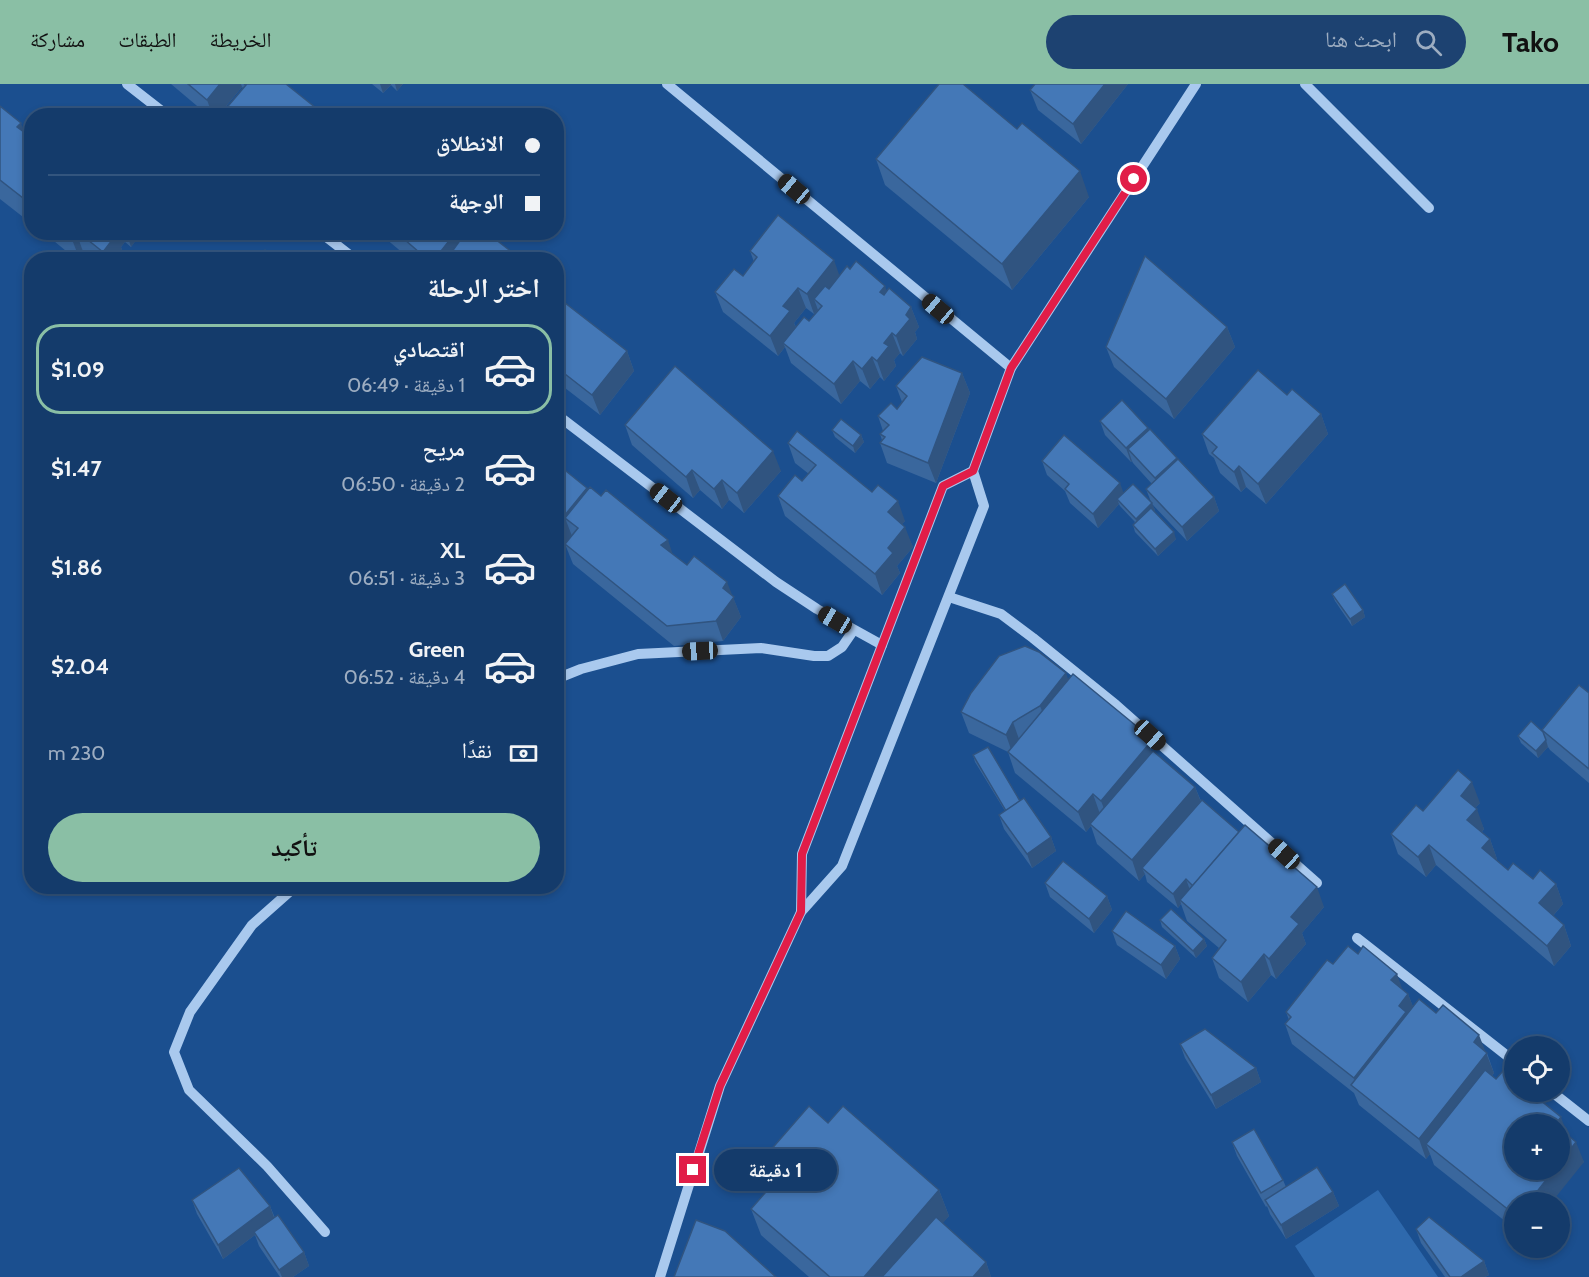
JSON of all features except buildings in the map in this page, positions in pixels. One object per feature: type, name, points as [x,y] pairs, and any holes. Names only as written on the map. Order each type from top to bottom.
[{"type":"street","points":[[127,84],[158,108]]},
{"type":"street","points":[[667,84],[1011,368]]},
{"type":"street","points":[[660,1277],[720,1086],[801,912],[842,866],[949,597],[984,506],[973,471],[1011,368],[1196,84]]},
{"type":"street","points":[[1305,84],[1429,208]]},
{"type":"street","points":[[330,240],[346,252]]},
{"type":"street","points":[[564,420],[776,582],[853,631],[882,645]]},
{"type":"street","points":[[801,912],[802,854],[943,486],[973,471]]},
{"type":"street","points":[[949,597],[1001,614],[1033,638],[1116,705],[1317,883]]},
{"type":"street","points":[[564,676],[638,654],[761,648],[828,656],[842,647],[853,631]]},
{"type":"street","points":[[287,894],[252,925],[190,1012],[174,1052],[189,1090],[267,1166],[325,1232]]},
{"type":"street","points":[[1357,938],[1504,1053]]},
{"type":"street","points":[[1565,1102],[1589,1121]]},
{"type":"shaded area","points":[[1378,1190],[1438,1277],[1315,1277],[1295,1246]]},
{"type":"route","points":[[693,1170],[720,1086],[801,912],[802,854],[943,486],[973,471],[1011,368],[1134,179]]}]
